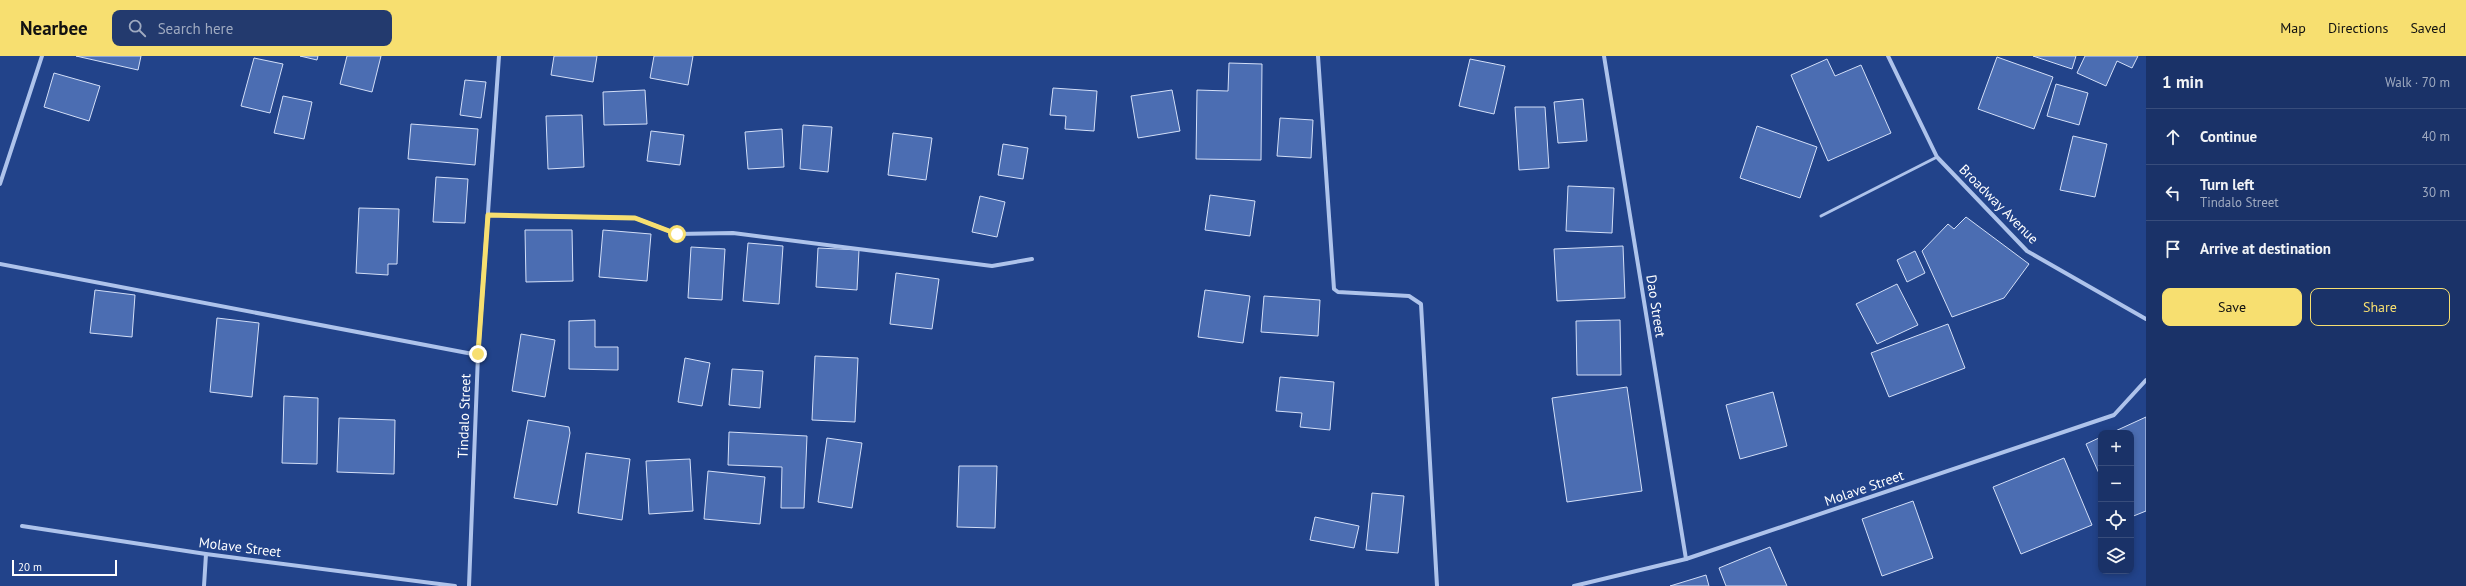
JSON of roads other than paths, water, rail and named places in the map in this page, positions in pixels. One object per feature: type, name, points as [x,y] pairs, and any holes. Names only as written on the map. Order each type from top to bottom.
[{"type":"street","points":[[0,184],[42,56]]},
{"type":"street","name":"Tindalo Street","points":[[469,586],[478,354],[500,56]]},
{"type":"street","points":[[1318,56],[1334,288],[1338,292],[1409,296],[1421,304],[1437,586]]},
{"type":"street","name":"Dao Street","points":[[1604,56],[1686,559]]},
{"type":"street","name":"Broadway Avenue","points":[[1888,56],[1937,157],[2027,251],[2146,319]]},
{"type":"street","points":[[488,215],[635,218],[677,234],[733,233],[992,266],[1032,259]]},
{"type":"street","points":[[0,264],[478,354]]},
{"type":"street","name":"Molave Street","points":[[1574,586],[1686,559],[2114,415],[2146,380]]},
{"type":"street","name":"Molave Street","points":[[22,526],[206,554],[455,586]]},
{"type":"street","points":[[204,586],[206,554]]},
{"type":"lane","points":[[1821,216],[1937,157]]}]
